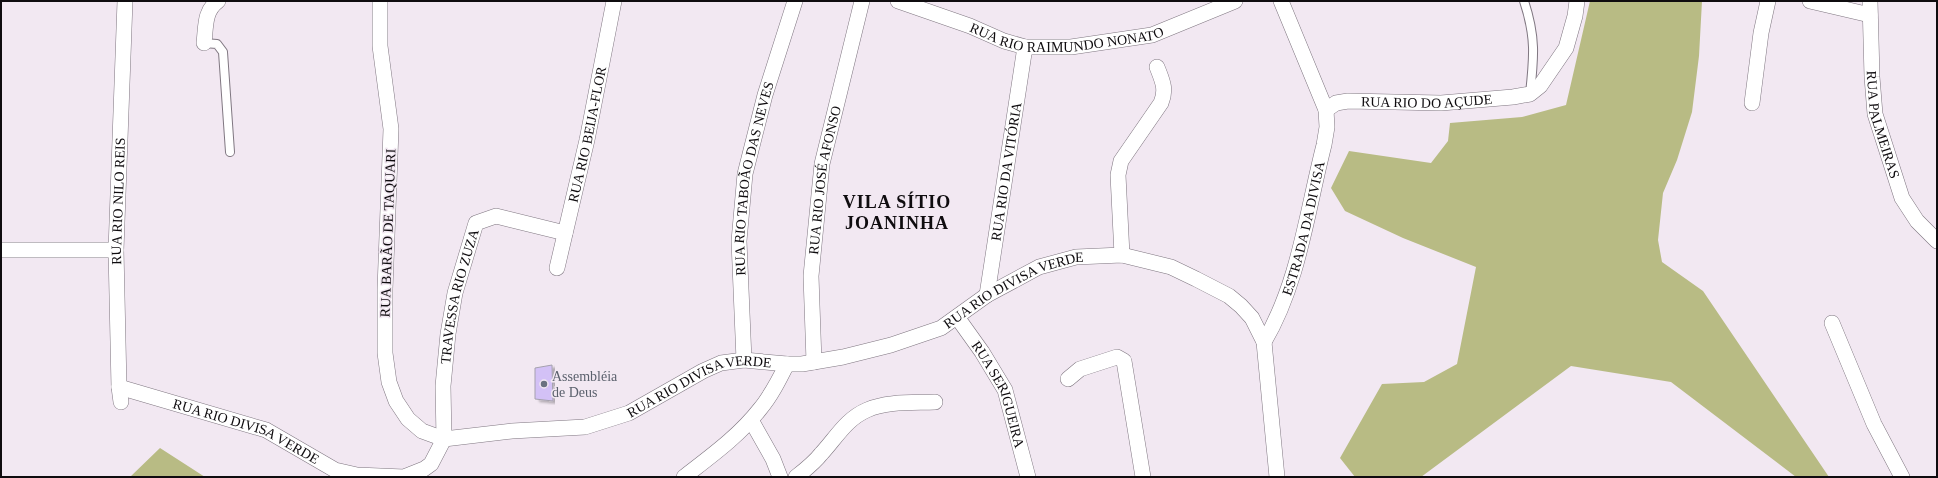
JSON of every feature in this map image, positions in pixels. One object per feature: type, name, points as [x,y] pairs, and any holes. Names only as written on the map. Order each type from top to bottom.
[{"type":"street","name":"RUA RIO NILO REIS","points":[[121,402],[119,387],[116,250],[125,1]]},
{"type":"street","points":[[204,43],[206,20],[211,6],[218,1]]},
{"type":"street","name":"RUA BARÃO DE TAQUARI","points":[[380,1],[380,46],[391,129],[385,289],[385,353],[389,382],[396,401],[408,419],[422,431],[444,439]]},
{"type":"street","name":"RUA RIO BEIJA-FLOR","points":[[557,268],[588,132],[614,1]]},
{"type":"street","name":"RUA RIO TABOÃO DAS NEVES","points":[[744,360],[739,241],[745,174],[765,95],[795,1]]},
{"type":"street","name":"RUA RIO JOSÉ AFONSO","points":[[814,362],[812,276],[822,164],[862,1]]},
{"type":"street","name":"RUA RIO RAIMUNDO NONATO","points":[[898,1],[970,26],[1004,41],[1025,47],[1071,47],[1152,35],[1235,1]]},
{"type":"street","points":[[1281,1],[1326,110]]},
{"type":"street","points":[[1530,94],[1540,86],[1566,48],[1575,16],[1577,1]]},
{"type":"street","points":[[1752,103],[1760,41],[1768,1]]},
{"type":"street","points":[[1810,1],[1870,8]]},
{"type":"street","name":"RUA PALMEIRAS","points":[[1870,8],[1872,78],[1875,114],[1902,198],[1917,221],[1934,238]]},
{"type":"street","name":"RUA RIO DA VITÓRIA","points":[[987,295],[1025,47]]},
{"type":"street","points":[[1122,255],[1118,176],[1121,161],[1161,103],[1165,94],[1163,83],[1157,67]]},
{"type":"street","name":"RUA RIO DO AÇUDE","points":[[1326,110],[1336,104],[1348,101],[1441,103],[1513,97],[1530,94]]},
{"type":"street","name":"ESTRADA DA DIVISA","points":[[1264,342],[1279,312],[1294,268],[1324,145],[1327,127],[1326,110]]},
{"type":"street","name":"TRAVESSA RIO ZUZA","points":[[444,439],[443,386],[448,334],[455,293],[476,223],[496,216],[565,233]]},
{"type":"street","points":[[1,250],[116,250]]},
{"type":"street","name":"RUA RIO DIVISA VERDE","points":[[119,387],[266,430],[335,470],[357,475],[404,477],[426,473],[444,439],[512,431],[585,427],[604,422],[629,413],[720,363],[744,360],[787,364],[814,362],[843,357],[916,337],[941,328],[987,295],[1039,267],[1076,257],[1122,255],[1171,267],[1229,296],[1252,318],[1264,342]]},
{"type":"street","name":"RUA SERIGUEIRA","points":[[957,317],[982,352],[1005,390],[1028,477]]},
{"type":"street","points":[[1832,323],[1874,424],[1902,477]]},
{"type":"street","points":[[1264,342],[1276,477]]},
{"type":"street","points":[[1068,379],[1080,369],[1117,357],[1124,361],[1143,477]]},
{"type":"street","points":[[684,477],[717,452],[751,420],[773,390],[787,364]]},
{"type":"street","points":[[796,477],[821,454],[853,418],[868,409],[886,405],[935,402]]},
{"type":"street","points":[[751,420],[773,459],[780,477]]},
{"type":"lane","points":[[1524,1],[1532,24],[1534,40],[1534,59],[1530,94]]},
{"type":"lane","points":[[204,43],[217,44],[223,52],[230,152]]},
{"type":"green space","points":[[1590,1],[1702,1],[1699,56],[1692,112],[1677,160],[1663,193],[1658,240],[1662,262],[1703,291],[1829,477],[1796,477],[1671,382],[1571,366],[1421,477],[1355,477],[1340,458],[1382,384],[1424,382],[1457,364],[1476,267],[1403,238],[1345,211],[1331,188],[1349,151],[1431,163],[1448,141],[1450,123],[1522,117],[1566,105]]},
{"type":"green space","points":[[160,448],[205,477],[130,477]]},
{"type":"building","name":"Assembléia de Deus","points":[[552,365],[553,401],[535,399],[535,368]]},
{"type":"place","name":"Assembléia de Deus","points":[[544,384]]},
{"type":"district","name":"VILA SÍTIO JOANINHA","points":[[897,212]]}]
